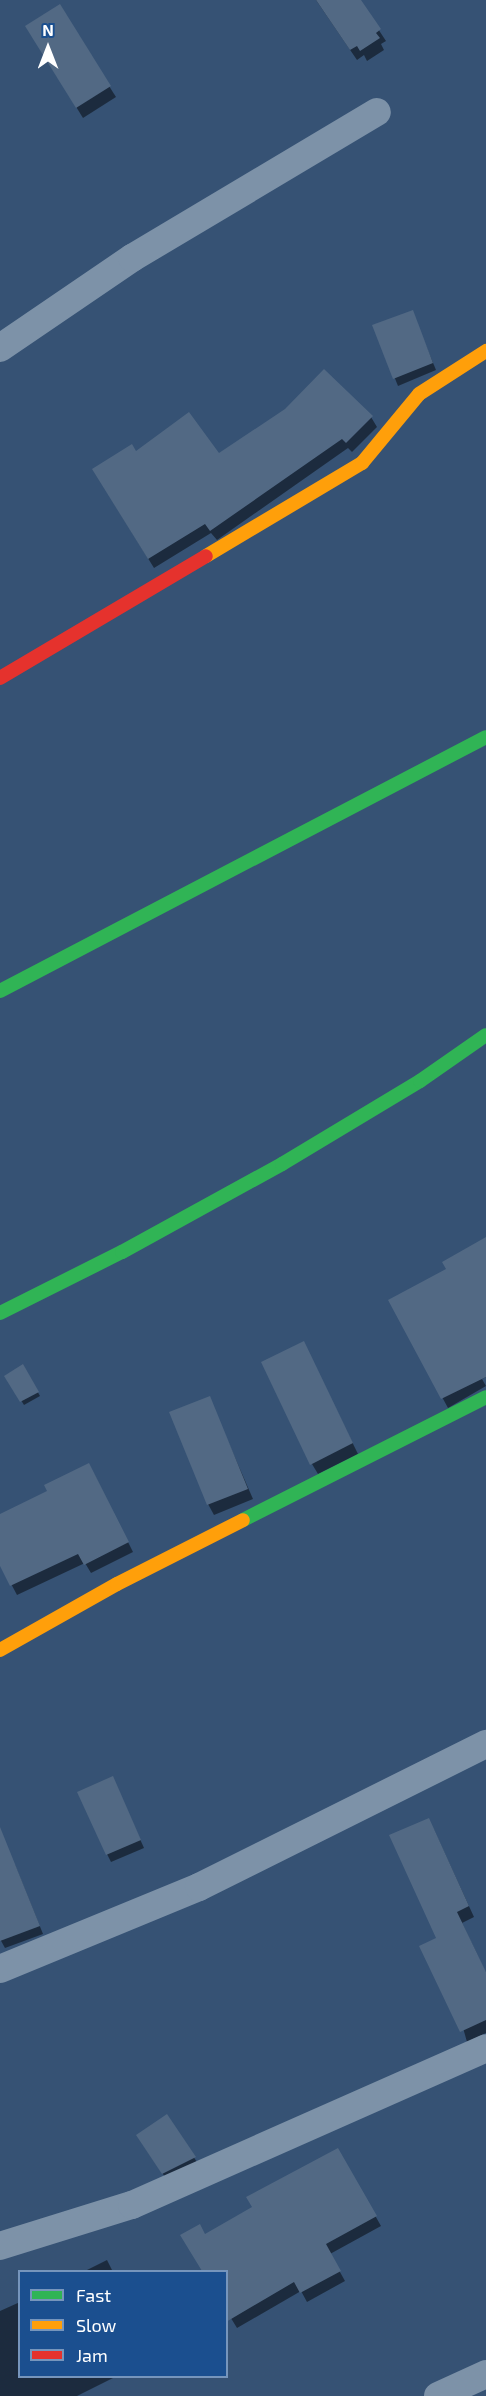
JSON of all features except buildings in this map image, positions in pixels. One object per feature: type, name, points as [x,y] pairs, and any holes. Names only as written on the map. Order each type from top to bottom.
[{"type":"street","points":[[0,348],[132,258],[377,112]]},
{"type":"street","points":[[0,678],[362,463],[419,394],[486,351]]},
{"type":"street","points":[[0,990],[486,737]]},
{"type":"street","points":[[0,1313],[122,1252],[282,1164],[420,1081],[486,1035]]},
{"type":"street","points":[[0,1650],[117,1584],[486,1397]]},
{"type":"street","points":[[0,1969],[199,1887],[486,1744]]},
{"type":"street","points":[[0,2246],[132,2205],[486,2048]]},
{"type":"street","points":[[438,2396],[486,2374]]},
{"type":"traffic: fast","points":[[0,991],[486,737]]},
{"type":"traffic: fast","points":[[0,1313],[122,1252],[282,1164],[420,1081],[486,1035]]},
{"type":"traffic: fast","points":[[243,1520],[486,1397]]},
{"type":"traffic: slow","points":[[206,556],[362,463],[419,394],[486,351]]},
{"type":"traffic: slow","points":[[0,1650],[117,1584],[243,1520]]},
{"type":"traffic: jam","points":[[0,678],[206,556]]}]
